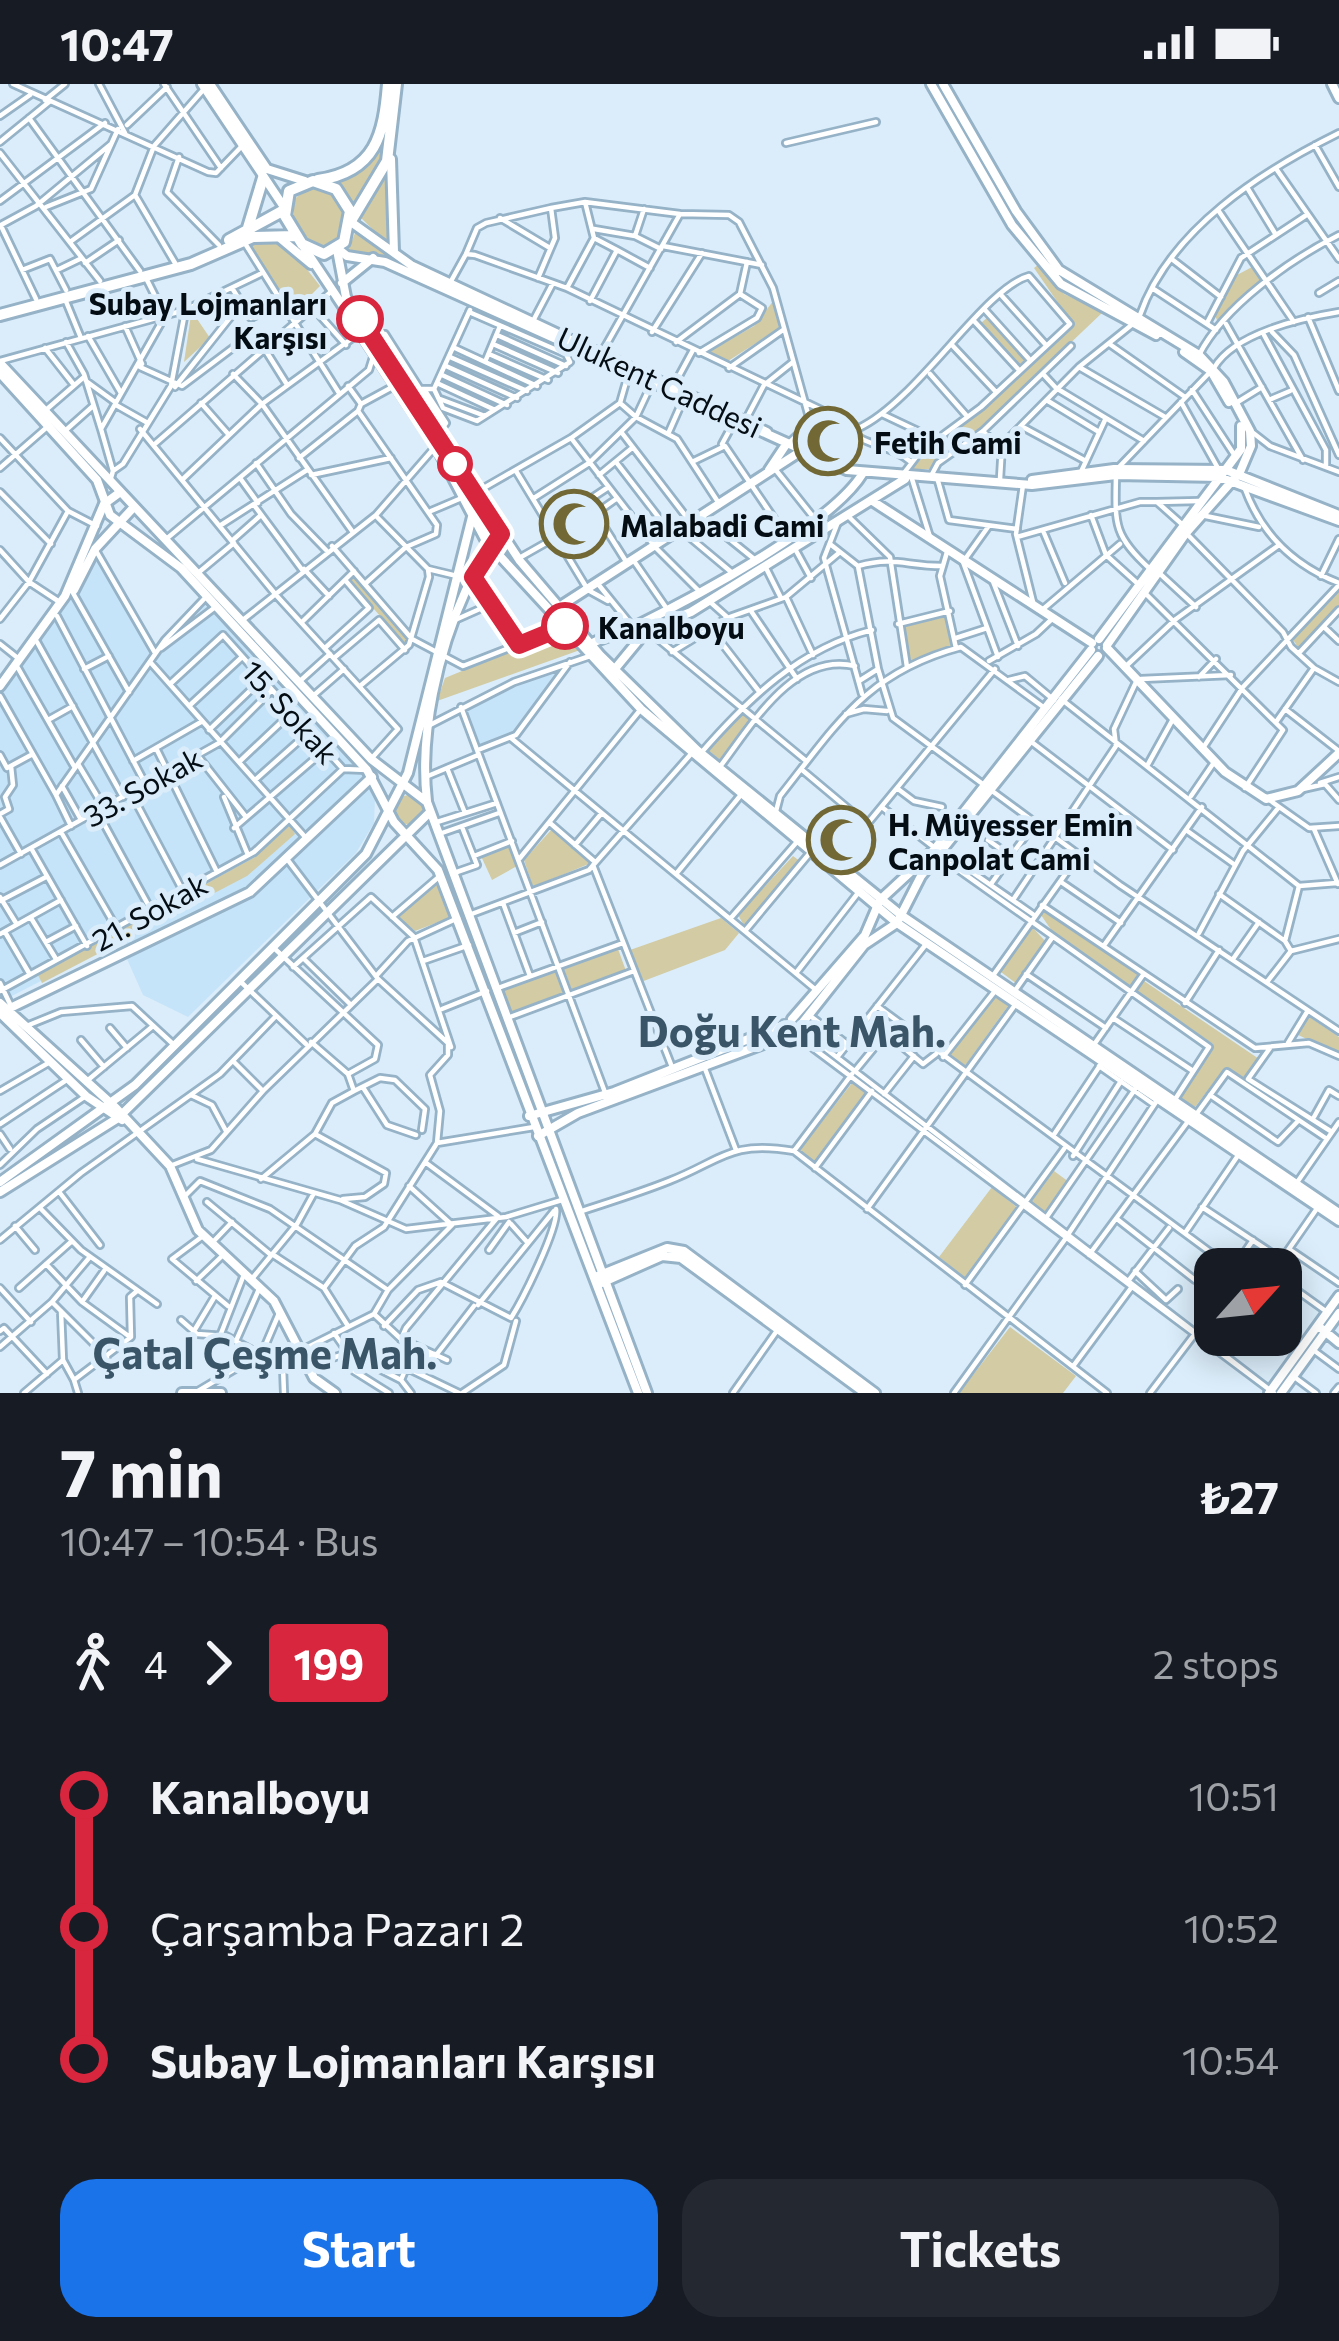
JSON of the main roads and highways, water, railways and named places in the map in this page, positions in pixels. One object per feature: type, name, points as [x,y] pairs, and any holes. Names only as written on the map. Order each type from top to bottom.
[{"type":"main road","points":[[0,310],[143,274],[246,236],[268,234],[298,240],[316,253],[337,249],[392,146],[392,84]]},
{"type":"main road","points":[[0,310],[100,281],[143,274],[246,236],[284,209],[289,191],[355,168],[378,146],[392,84]]},
{"type":"main road","points":[[246,236],[263,178]]},
{"type":"main road","points":[[309,181],[336,189],[351,222]]},
{"type":"main road","points":[[284,209],[298,240]]},
{"type":"place","name":"Subay Lojmanları Karşısı","points":[[360,319]]},
{"type":"place","name":"Fetih Cami","points":[[828,441]]},
{"type":"place","name":"Malabadi Cami","points":[[574,524]]},
{"type":"place","name":"Kanalboyu","points":[[565,626]]},
{"type":"place","name":"H. Müyesser Emin Canpolat Cami","points":[[841,840]]},
{"type":"district","name":"Doğu Kent Mah.","points":[[792,1030]]},
{"type":"district","name":"Çatal Çeşme Mah.","points":[[265,1352]]}]
